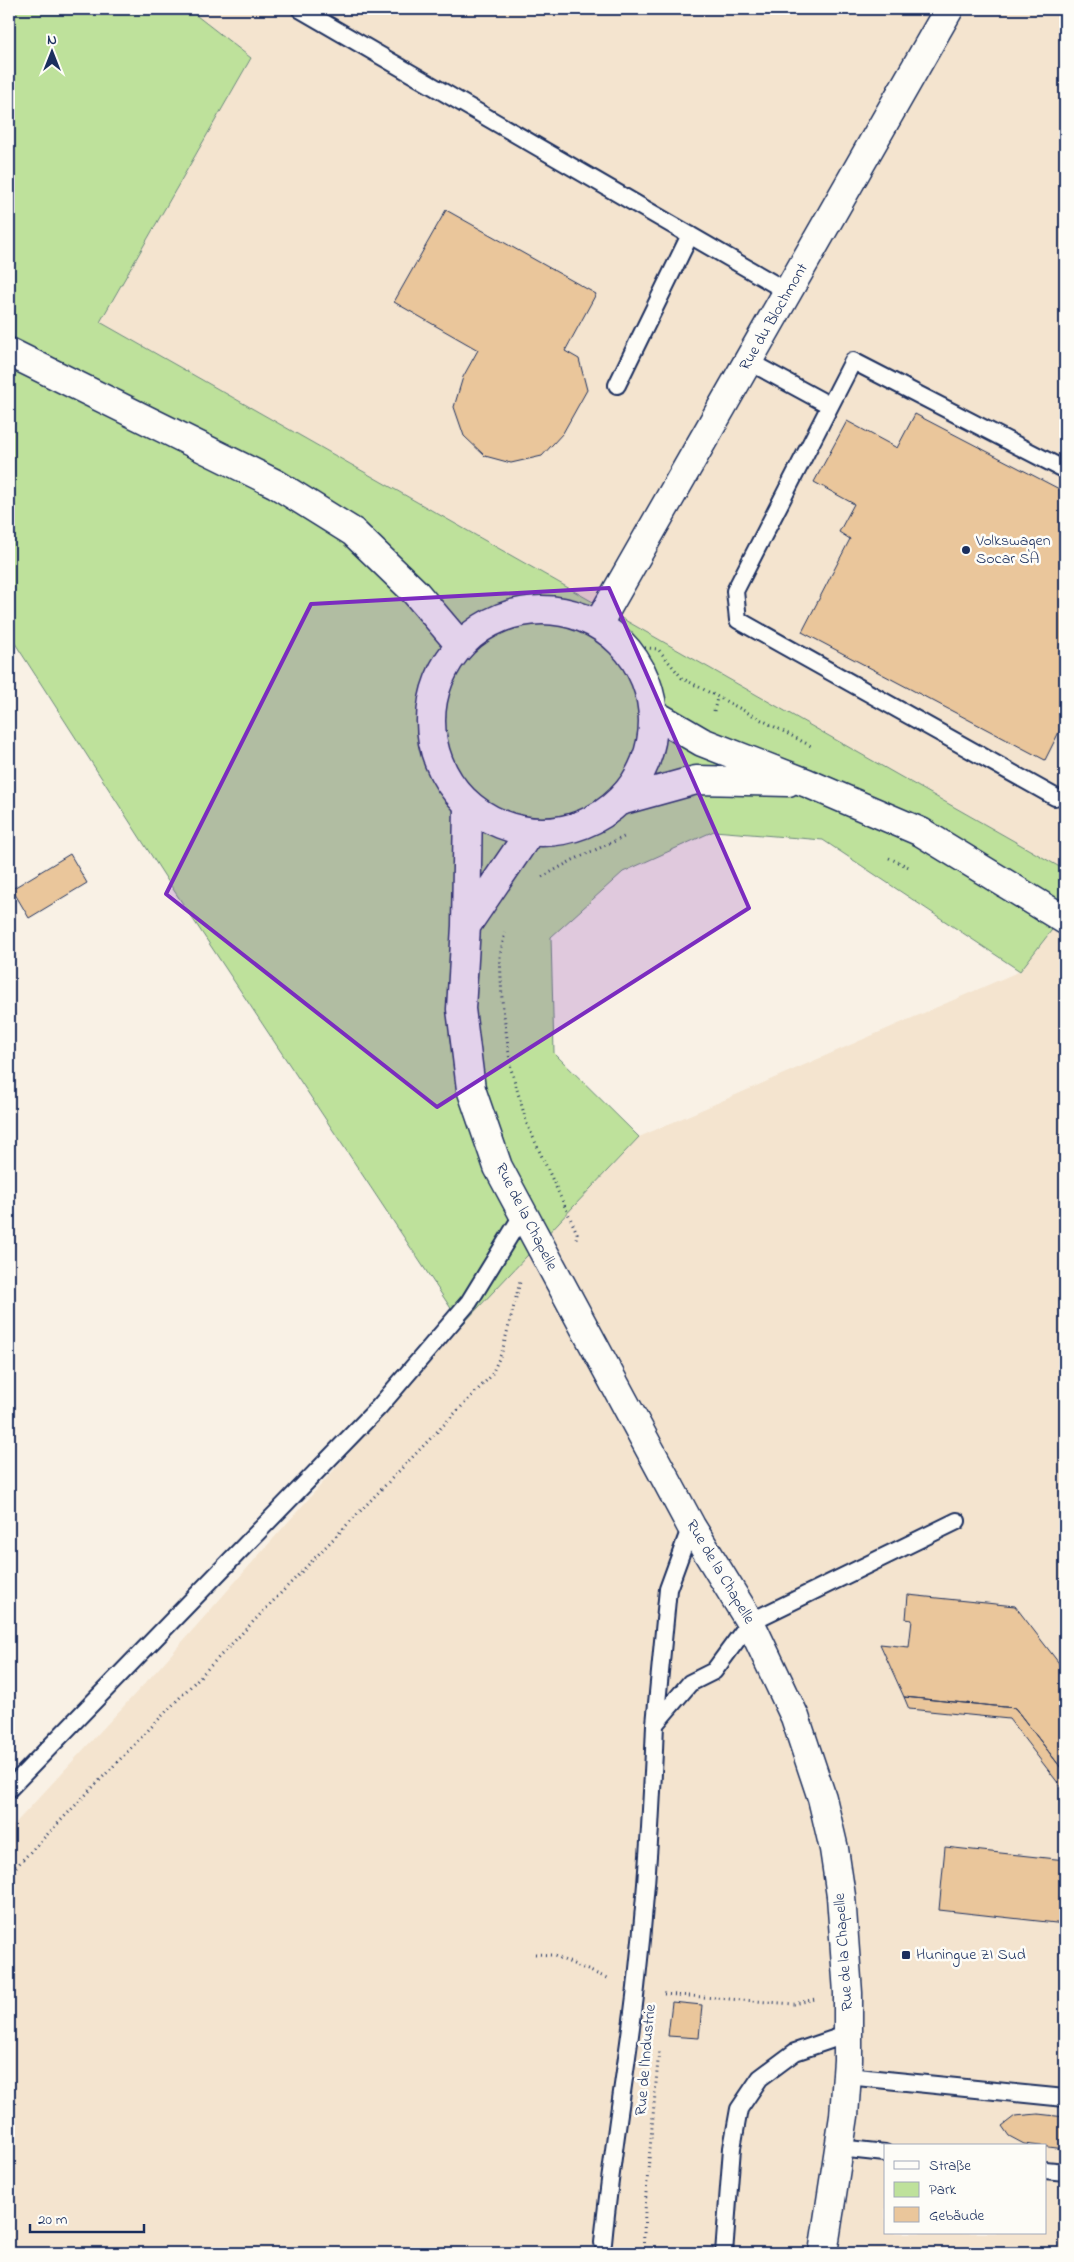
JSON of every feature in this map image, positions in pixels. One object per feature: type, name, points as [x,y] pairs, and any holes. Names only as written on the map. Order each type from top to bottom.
[{"type":"street","name":"Rue du Blochmont","points":[[598,624],[950,9]]},
{"type":"street","points":[[9,352],[276,484],[353,532],[415,592],[460,645]]},
{"type":"street","points":[[525,610],[562,611],[598,624],[625,646],[645,677],[654,714],[647,761],[620,801],[601,816],[578,827],[554,832],[530,832],[497,823],[468,805],[445,778],[432,744],[430,709],[440,675],[460,645],[489,622],[525,610]]},
{"type":"street","points":[[654,714],[702,742],[806,783],[921,832],[1065,920]]},
{"type":"street","points":[[620,801],[696,780],[806,783]]},
{"type":"street","name":"Rue de la Chapelle","points":[[468,805],[466,926],[462,1009],[471,1089],[498,1167],[691,1526],[750,1622],[795,1718],[822,1798],[834,1849],[841,1896],[848,1993],[847,2076],[844,2116],[823,2253]]},
{"type":"street","points":[[466,926],[530,832]]},
{"type":"lane","points":[[300,9],[788,292]]},
{"type":"lane","points":[[617,385],[690,235]]},
{"type":"lane","points":[[748,361],[829,405]]},
{"type":"lane","points":[[1055,797],[738,620],[735,591],[853,361],[1065,470]]},
{"type":"lane","points":[[9,1789],[379,1407],[469,1302],[523,1214]]},
{"type":"lane","points":[[655,1724],[690,1683],[714,1671],[750,1622],[957,1521]]},
{"type":"lane","points":[[603,2243],[619,2104],[636,1990],[653,1800],[655,1724],[668,1589],[691,1526]]},
{"type":"lane","points":[[724,2253],[732,2148],[739,2108],[760,2078],[795,2052],[848,2034]]},
{"type":"lane","points":[[847,2076],[1065,2098]]},
{"type":"lane","points":[[839,2148],[884,2153]]},
{"type":"lane","points":[[1046,2170],[1065,2172]]},
{"type":"path","points":[[625,646],[658,649],[682,678],[717,698]]},
{"type":"path","points":[[884,855],[918,870]]},
{"type":"path","points":[[535,1954],[552,1955],[636,1990],[664,1993]]},
{"type":"path","name":"Rue de l'Industrie","points":[[664,2003],[664,1993],[794,2004],[848,1993]]},
{"type":"path","name":"Rue de l'Industrie","points":[[643,2253],[646,2193],[660,2041]]},
{"type":"highlighted area","points":[[609,588],[749,908],[437,1107],[166,894],[311,604]]},
{"type":"shaded area","points":[[188,9],[1065,9],[1065,870],[100,322],[251,58]]},
{"type":"shaded area","points":[[1065,913],[1065,2253],[9,2253],[9,1830],[160,1667],[462,1325],[639,1137],[1020,971]]},
{"type":"green space","points":[[9,9],[188,9],[251,58],[100,322],[1065,870],[1065,913],[1020,971],[823,840],[714,831],[623,872],[551,937],[554,1053],[639,1137],[462,1325],[171,886],[9,634]]},
{"type":"building","points":[[446,210],[596,294],[565,351],[579,359],[587,390],[563,433],[542,456],[511,463],[485,456],[464,436],[454,407],[463,377],[478,350],[394,302]]},
{"type":"building","points":[[915,414],[1065,492],[1065,720],[1045,760],[802,632],[850,539],[839,532],[854,504],[814,482],[847,421],[897,448]]},
{"type":"building","points":[[70,854],[87,883],[29,918],[12,889]]},
{"type":"building","points":[[908,1595],[1015,1606],[1065,1671],[1065,1773],[1015,1708],[904,1697],[880,1644],[909,1647],[912,1620],[906,1619]]},
{"type":"building","points":[[904,1697],[1015,1708],[1065,1773],[1065,1792],[1009,1719],[909,1709]]},
{"type":"building","points":[[945,1847],[1065,1860],[1065,1924],[939,1910]]},
{"type":"building","points":[[672,2002],[702,2005],[699,2038],[668,2036]]},
{"type":"building","points":[[1038,2114],[1065,2117],[1065,2149],[1046,2147],[1046,2144],[1024,2144],[1009,2136],[1002,2126],[1015,2116]]},
{"type":"place","name":"Volkswagen Socar SA","points":[[966,550]]},
{"type":"place","name":"Huningue ZI Sud","points":[[906,1955]]}]
